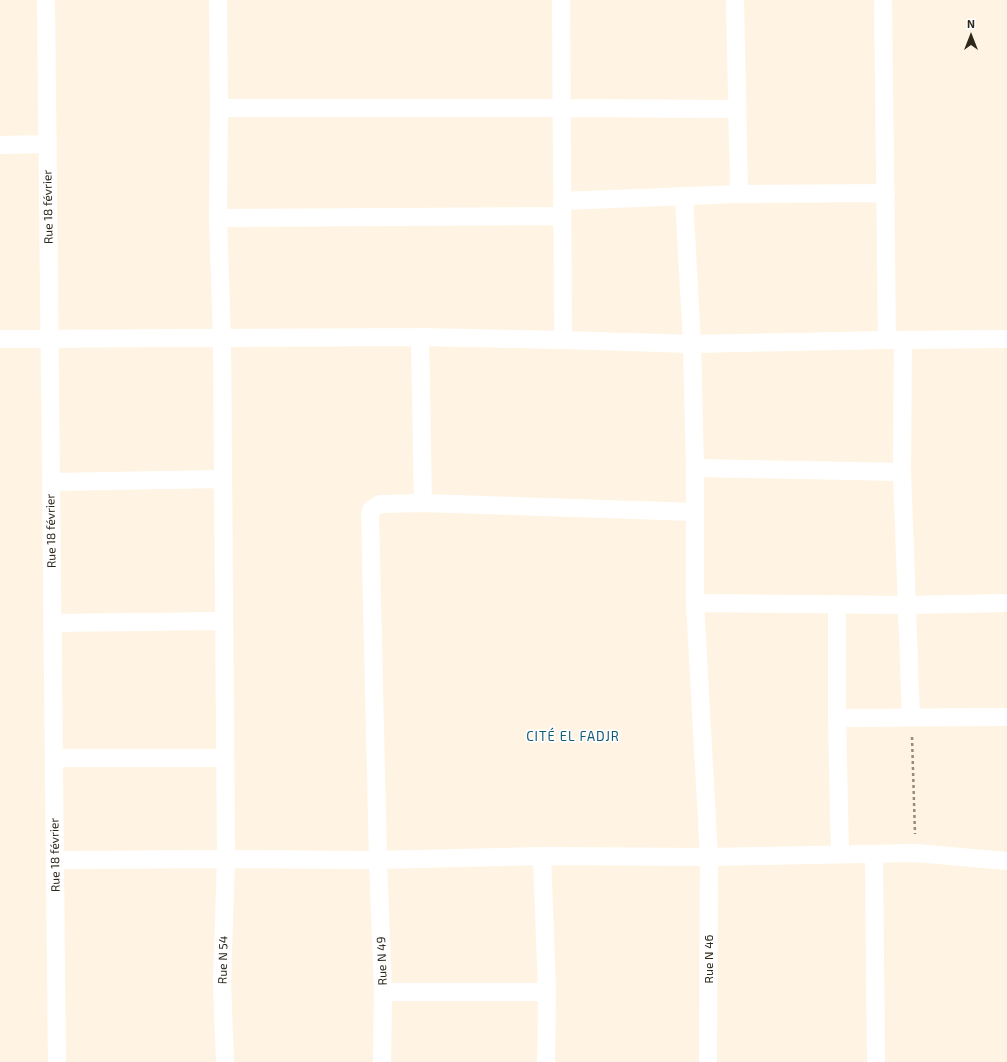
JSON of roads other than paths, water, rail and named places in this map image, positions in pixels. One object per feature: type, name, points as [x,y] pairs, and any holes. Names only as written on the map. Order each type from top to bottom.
[{"type":"street","name":"Rue 18 février","points":[[46,0],[57,1062]]},
{"type":"street","name":"Rue N 54","points":[[218,0],[218,218],[222,339],[226,859],[222,982],[225,1062]]},
{"type":"street","points":[[561,0],[563,340]]},
{"type":"street","points":[[735,0],[739,194]]},
{"type":"street","points":[[883,0],[886,193],[902,472],[911,718]]},
{"type":"street","points":[[219,108],[737,109]]},
{"type":"street","points":[[0,145],[48,144]]},
{"type":"street","points":[[218,218],[562,209],[684,197],[739,194],[886,193]]},
{"type":"street","name":"Rue N 46","points":[[684,197],[692,344],[695,468],[694,603],[709,857],[708,1062]]},
{"type":"street","points":[[0,339],[50,340],[420,337],[692,344],[1007,339]]},
{"type":"street","points":[[420,337],[423,503]]},
{"type":"street","points":[[695,468],[902,472]]},
{"type":"street","points":[[51,482],[223,479]]},
{"type":"street","name":"Rue N 49","points":[[382,1062],[383,992],[378,860],[371,510],[380,504],[423,503],[694,512]]},
{"type":"street","points":[[694,603],[1007,603]]},
{"type":"street","points":[[837,604],[837,718],[840,854]]},
{"type":"street","points":[[52,623],[224,622]]},
{"type":"street","points":[[837,718],[1007,717]]},
{"type":"street","points":[[54,758],[225,758]]},
{"type":"street","points":[[55,860],[378,860],[542,856],[709,857],[916,853],[1007,861]]},
{"type":"street","points":[[874,854],[876,1062]]},
{"type":"street","points":[[542,856],[547,992],[546,1062]]},
{"type":"street","points":[[383,992],[547,992]]},
{"type":"district","name":"CITÉ EL FADJR","points":[[573,737]]}]
